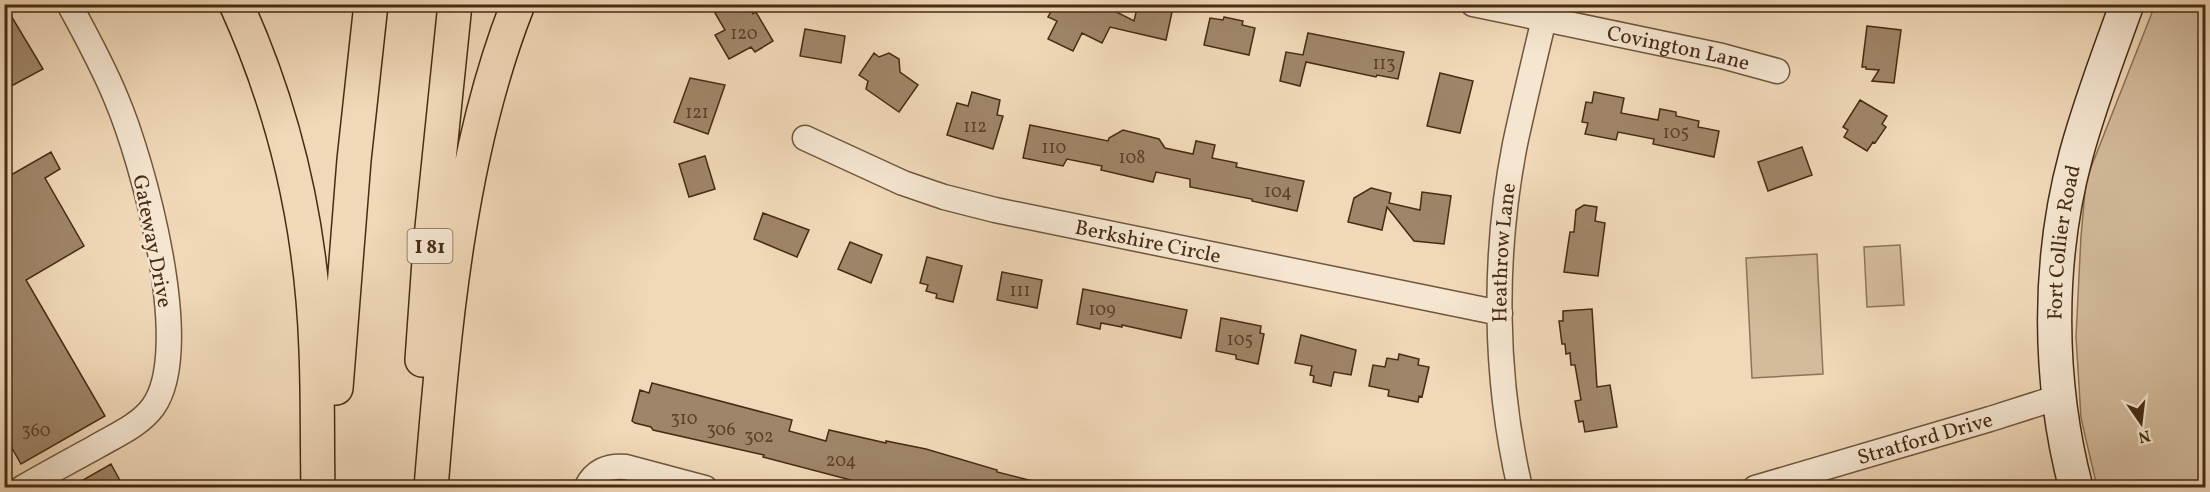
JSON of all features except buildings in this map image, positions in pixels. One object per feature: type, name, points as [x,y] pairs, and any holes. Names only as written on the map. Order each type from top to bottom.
[{"type":"highway","points":[[236,4],[252,39],[273,97],[291,156],[303,217],[316,349],[318,488]]},
{"type":"highway","points":[[330,488],[344,276],[371,4]]},
{"type":"highway","name":"I 81","points":[[414,488],[430,248],[455,4]]},
{"type":"highway","points":[[431,488],[441,370],[457,250],[476,143],[491,86],[518,4]]},
{"type":"street","name":"Gateway Drive","points":[[22,488],[121,433],[144,417],[154,405],[164,384],[168,356],[163,271],[144,181],[116,98],[69,4]]},
{"type":"street","name":"Covington Lane","points":[[1473,4],[1722,57],[1777,71]]},
{"type":"street","name":"Fort Collier Road","points":[[2076,488],[2059,397],[2055,322],[2062,228],[2075,157],[2089,108],[2127,4]]},
{"type":"street","name":"Heathrow Lane","points":[[1520,488],[1508,425],[1502,362],[1501,259],[1505,208],[1515,145],[1544,19]]},
{"type":"street","name":"Berkshire Circle","points":[[805,138],[903,183],[944,197],[1030,217],[1500,313]]},
{"type":"street","name":"Stratford Drive","points":[[1755,487],[2059,397]]},
{"type":"street","points":[[586,488],[596,473],[615,466],[705,488]]},
{"type":"shaded area","points":[[2155,5],[2205,5],[2205,487],[2097,487],[2081,418],[2076,337],[2086,180]]},
{"type":"shaded area","points":[[1900,245],[1904,305],[1867,307],[1864,247]]},
{"type":"shaded area","points":[[1817,254],[1823,374],[1752,378],[1746,258]]}]
